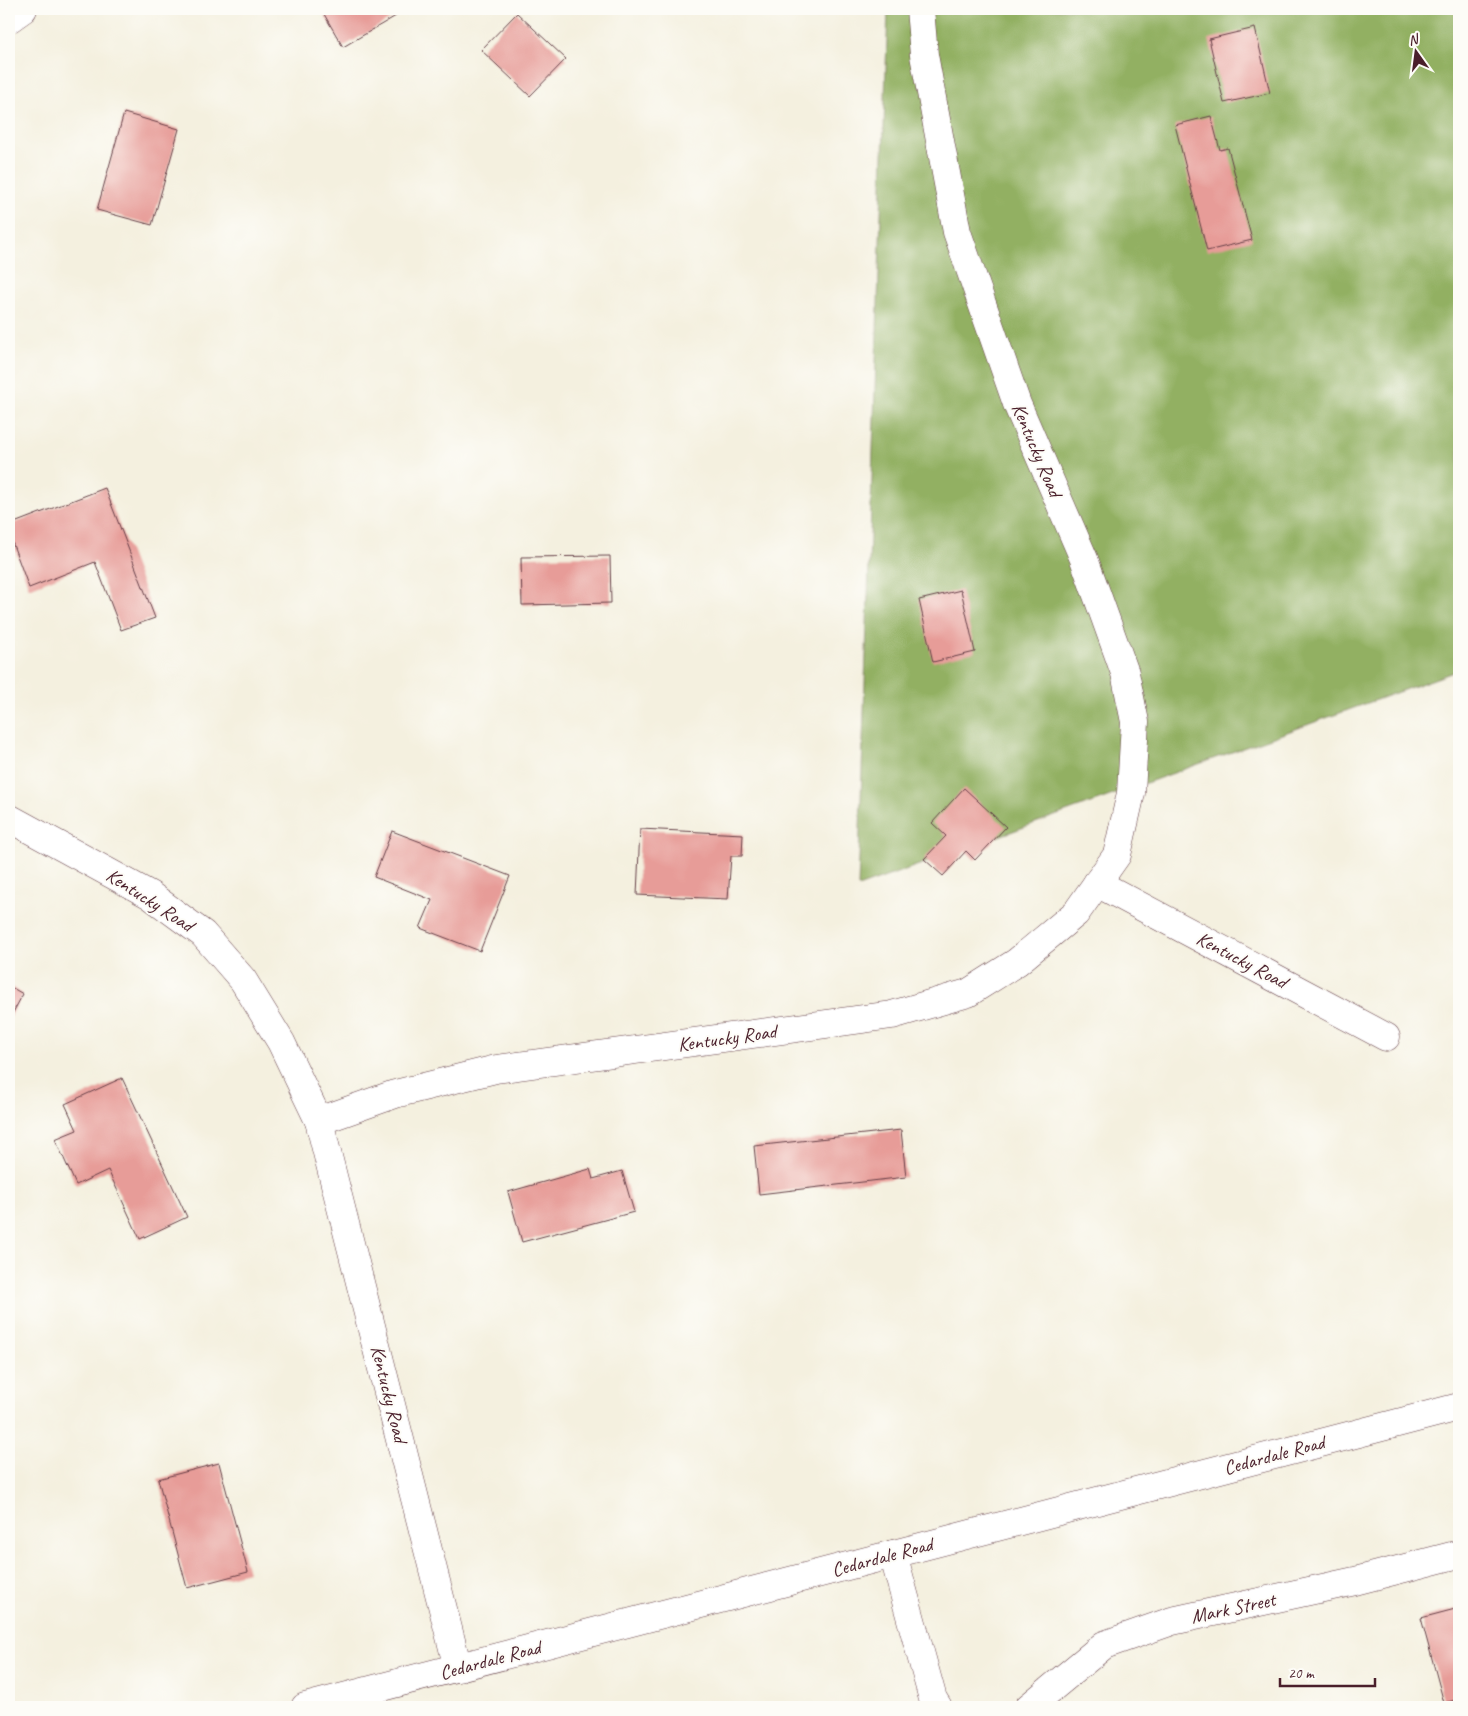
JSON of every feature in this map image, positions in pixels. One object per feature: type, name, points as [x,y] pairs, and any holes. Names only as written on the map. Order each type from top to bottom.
[{"type":"street","points":[[9,19],[23,9]]},
{"type":"street","name":"Kentucky Road","points":[[319,1121],[395,1094],[496,1069],[892,1015],[968,993],[1017,962],[1076,913],[1117,855],[1131,793],[1135,722],[1124,674],[1084,558],[1017,404],[957,232],[924,54],[920,9]]},
{"type":"street","name":"Kentucky Road","points":[[9,818],[150,895],[203,934],[243,980],[281,1042],[319,1121],[458,1668]]},
{"type":"street","name":"Kentucky Road","points":[[1097,883],[1386,1037]]},
{"type":"street","name":"Cedardale Road","points":[[305,1707],[1459,1407]]},
{"type":"street","points":[[893,1554],[933,1699],[938,1707]]},
{"type":"street","name":"Mark Street","points":[[1029,1707],[1104,1645],[1172,1621],[1355,1581],[1459,1554]]},
{"type":"green space","points":[[888,9],[1459,9],[1459,670],[858,887]]},
{"type":"building","points":[[321,9],[405,9],[406,10],[343,47]]},
{"type":"building","points":[[517,13],[566,59],[530,96],[481,50]]},
{"type":"building","points":[[1255,28],[1270,93],[1224,103],[1209,39]]},
{"type":"building","points":[[124,113],[179,129],[152,225],[97,210]]},
{"type":"building","points":[[1211,116],[1220,150],[1228,148],[1252,240],[1207,251],[1175,125]]},
{"type":"building","points":[[105,488],[155,618],[121,630],[95,562],[29,588],[9,534],[9,525]]},
{"type":"building","points":[[610,556],[611,603],[522,605],[521,557]]},
{"type":"building","points":[[961,590],[975,652],[933,662],[919,600]]},
{"type":"building","points":[[964,788],[1006,827],[975,860],[966,851],[943,876],[924,859],[946,836],[932,823]]},
{"type":"building","points":[[640,829],[743,834],[742,856],[731,856],[728,899],[637,895]]},
{"type":"building","points":[[392,831],[510,876],[480,951],[420,928],[432,900],[374,877]]},
{"type":"building","points":[[9,986],[23,994],[9,1020]]},
{"type":"building","points":[[122,1078],[187,1217],[140,1239],[108,1170],[76,1185],[55,1139],[77,1130],[65,1104]]},
{"type":"building","points":[[901,1130],[906,1177],[759,1194],[754,1146]]},
{"type":"building","points":[[590,1169],[593,1179],[622,1171],[634,1212],[522,1242],[508,1192]]},
{"type":"building","points":[[219,1463],[248,1572],[187,1588],[158,1479]]},
{"type":"building","points":[[1459,1608],[1459,1699],[1444,1703],[1421,1618]]}]
